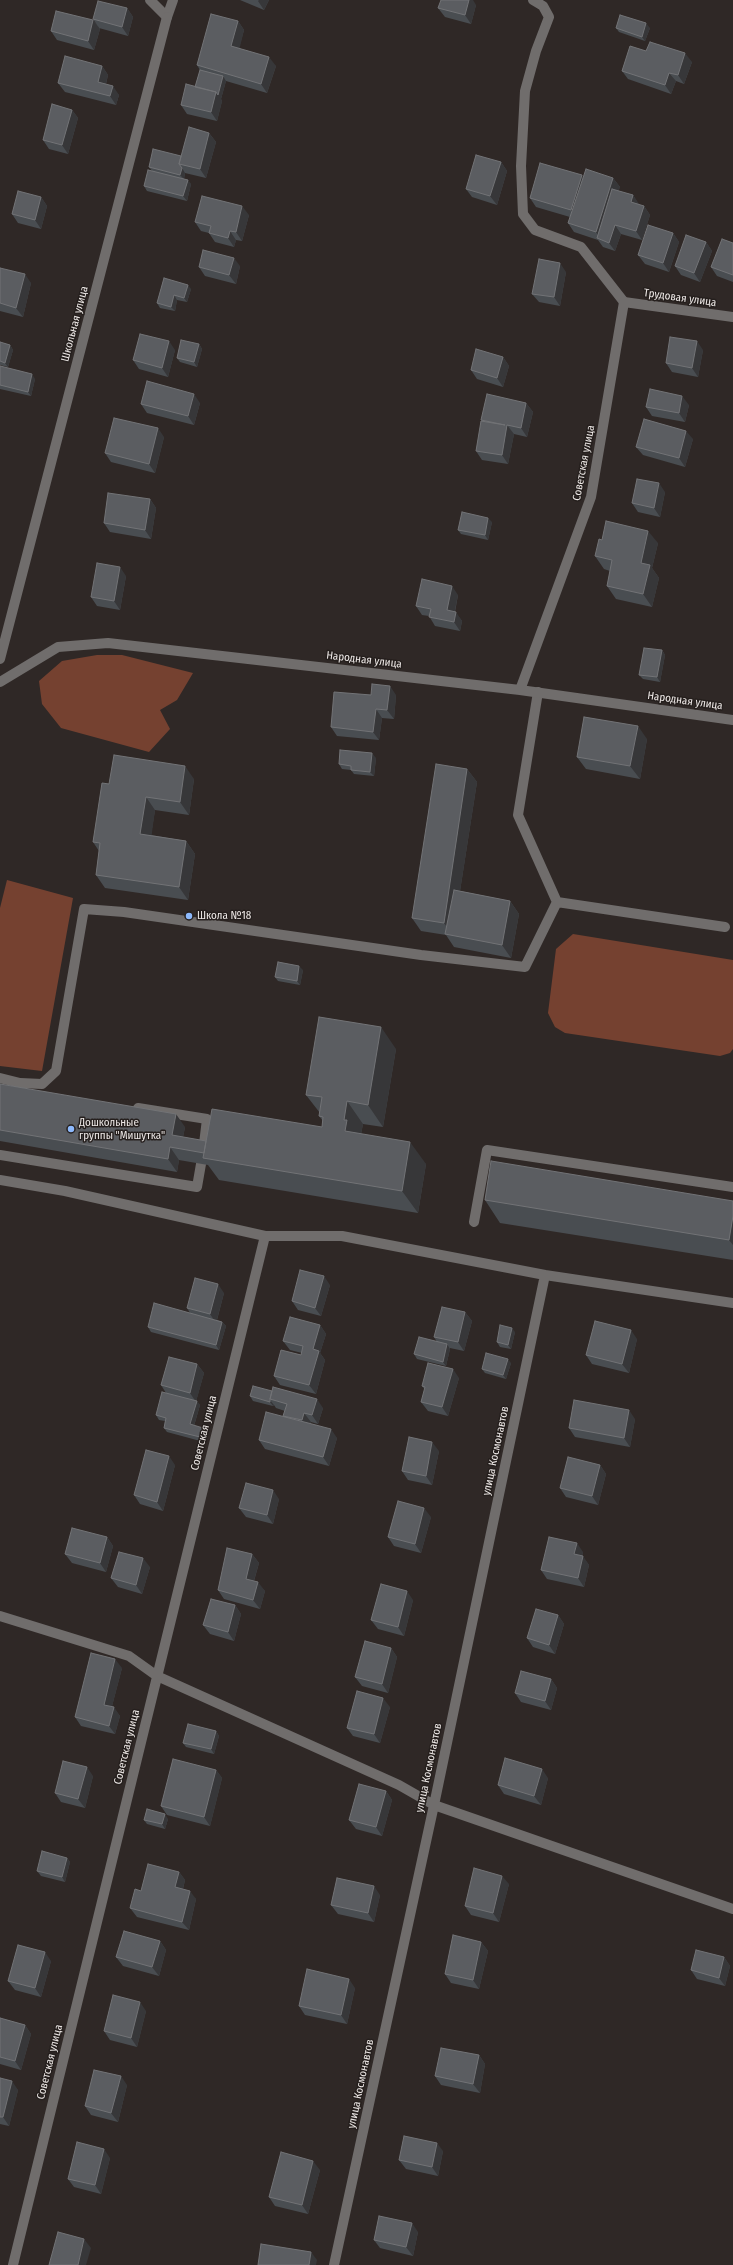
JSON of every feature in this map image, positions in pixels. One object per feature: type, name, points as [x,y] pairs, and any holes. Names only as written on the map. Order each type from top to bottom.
[{"type":"street","points":[[150,0],[167,17]]},
{"type":"street","name":"Школьная улица","points":[[0,659],[167,17],[173,0]]},
{"type":"street","points":[[533,0],[544,6],[549,17],[536,50],[525,91],[521,166],[523,214],[535,230],[581,247],[624,302]]},
{"type":"street","name":"Трудовая улица","points":[[624,302],[733,317]]},
{"type":"street","name":"Советская улица","points":[[520,690],[591,497],[624,302]]},
{"type":"street","name":"Народная улица","points":[[0,682],[58,647],[108,643],[538,692],[733,720]]},
{"type":"street","points":[[538,692],[518,815],[557,902]]},
{"type":"street","points":[[557,902],[724,927]]},
{"type":"street","points":[[42,1084],[56,1071],[84,909],[124,912],[422,955],[524,967],[557,902]]},
{"type":"street","points":[[0,1078],[20,1083],[42,1084],[51,1094]]},
{"type":"street","points":[[129,1106],[207,1119],[203,1152]]},
{"type":"street","points":[[474,1222],[488,1150],[733,1187]]},
{"type":"street","points":[[0,1155],[197,1187],[202,1164]]},
{"type":"street","points":[[0,1180],[65,1191],[265,1236],[342,1236],[545,1275],[733,1303]]},
{"type":"street","name":"Советская улица","points":[[13,2265],[265,1236]]},
{"type":"street","name":"улица Космонавтов","points":[[334,2265],[434,1805],[545,1275]]},
{"type":"street","points":[[0,1616],[129,1656],[157,1676],[398,1785],[434,1805],[733,1909]]},
{"type":"shaded area","points":[[97,655],[122,655],[193,673],[177,700],[160,710],[170,729],[149,752],[61,728],[42,704],[39,681],[62,661]]},
{"type":"shaded area","points":[[7,880],[73,898],[42,1071],[0,1066],[0,908]]},
{"type":"shaded area","points":[[573,934],[733,960],[733,1049],[730,1053],[720,1056],[565,1033],[555,1027],[548,1013],[556,949]]},
{"type":"building","points":[[441,0],[469,0],[465,15],[438,8]]},
{"type":"building","points":[[98,1],[127,8],[122,27],[93,19]]},
{"type":"building","points":[[56,11],[93,20],[88,41],[51,31]]},
{"type":"building","points":[[211,14],[238,21],[231,46],[269,57],[261,84],[197,65]]},
{"type":"building","points":[[620,15],[646,23],[642,37],[616,28]]},
{"type":"building","points":[[650,42],[685,53],[678,75],[669,73],[665,85],[622,71],[630,46],[646,51]]},
{"type":"building","points":[[65,56],[102,66],[98,82],[113,86],[110,96],[58,83]]},
{"type":"building","points":[[200,70],[223,76],[218,95],[216,92],[195,87]]},
{"type":"building","points":[[186,84],[216,92],[211,112],[181,105]]},
{"type":"building","points":[[52,104],[72,110],[62,145],[43,140]]},
{"type":"building","points":[[189,127],[209,133],[200,169],[179,164]]},
{"type":"building","points":[[153,149],[181,156],[179,164],[182,168],[180,175],[149,167]]},
{"type":"building","points":[[476,155],[501,162],[490,196],[466,189]]},
{"type":"building","points":[[540,163],[582,175],[571,210],[530,198]]},
{"type":"building","points":[[586,169],[613,178],[596,232],[568,223]]},
{"type":"building","points":[[148,170],[188,180],[183,196],[144,186]]},
{"type":"building","points":[[612,189],[633,195],[631,202],[644,206],[636,231],[615,225],[609,243],[597,238]]},
{"type":"building","points":[[18,191],[41,197],[35,220],[12,214]]},
{"type":"building","points":[[202,196],[242,206],[236,232],[230,231],[228,238],[209,233],[211,226],[195,222]]},
{"type":"building","points":[[648,225],[673,233],[663,263],[638,255]]},
{"type":"building","points":[[686,235],[706,242],[694,273],[675,266]]},
{"type":"building","points":[[722,239],[733,243],[733,275],[711,267]]},
{"type":"building","points":[[203,250],[234,258],[229,275],[199,267]]},
{"type":"building","points":[[539,259],[560,263],[554,297],[532,294]]},
{"type":"building","points":[[0,268],[25,274],[16,308],[0,303]]},
{"type":"building","points":[[164,278],[188,285],[184,298],[174,295],[171,307],[157,303]]},
{"type":"building","points":[[140,334],[169,341],[162,368],[133,360]]},
{"type":"building","points":[[670,337],[697,341],[692,368],[666,363]]},
{"type":"building","points":[[181,340],[199,344],[194,362],[177,358]]},
{"type":"building","points":[[0,342],[10,345],[5,363],[0,361]]},
{"type":"building","points":[[476,349],[503,357],[497,378],[471,370]]},
{"type":"building","points":[[0,366],[32,374],[28,392],[0,385]]},
{"type":"building","points":[[147,381],[194,394],[188,416],[141,404]]},
{"type":"building","points":[[650,389],[682,396],[679,413],[646,407]]},
{"type":"building","points":[[487,394],[526,403],[521,428],[507,425],[502,455],[476,451],[481,421],[505,425],[481,420]]},
{"type":"building","points":[[114,418],[158,428],[149,464],[105,453]]},
{"type":"building","points":[[644,419],[686,431],[679,458],[636,447]]},
{"type":"building","points":[[637,479],[659,483],[654,508],[632,503]]},
{"type":"building","points":[[108,493],[150,499],[145,530],[104,523]]},
{"type":"building","points":[[462,512],[488,518],[485,535],[458,530]]},
{"type":"building","points":[[606,521],[648,531],[641,563],[650,565],[643,594],[607,586],[612,560],[595,556],[599,539],[602,540]]},
{"type":"building","points":[[97,563],[120,567],[114,601],[91,597]]},
{"type":"building","points":[[422,579],[452,586],[447,610],[456,612],[454,622],[429,617],[431,609],[416,606]]},
{"type":"building","points":[[644,648],[662,650],[657,677],[639,675]]},
{"type":"building","points":[[372,684],[390,686],[387,710],[376,709],[373,732],[331,727],[334,692],[371,695]]},
{"type":"building","points":[[584,717],[638,726],[630,766],[577,757]]},
{"type":"building","points":[[340,750],[372,753],[370,772],[351,770],[351,766],[339,764]]},
{"type":"building","points":[[114,755],[185,766],[180,802],[146,797],[140,834],[186,841],[179,887],[96,875],[100,843],[93,842],[102,783],[109,784]]},
{"type":"building","points":[[436,764],[467,769],[444,923],[412,918]]},
{"type":"building","points":[[454,890],[510,901],[502,945],[445,934]]},
{"type":"building","points":[[278,962],[299,966],[297,981],[275,977]]},
{"type":"building","points":[[319,1017],[381,1027],[368,1105],[347,1101],[344,1120],[347,1120],[345,1131],[410,1142],[402,1191],[203,1158],[212,1109],[322,1127],[323,1117],[319,1116],[322,1097],[306,1095]]},
{"type":"building","name":"Дошкольные группы \"Мишутка\"","points":[[0,1084],[176,1114],[172,1135],[206,1141],[204,1153],[170,1147],[168,1159],[0,1130]]},
{"type":"building","points":[[491,1161],[733,1201],[733,1216],[729,1240],[485,1200]]},
{"type":"building","points":[[300,1270],[324,1276],[315,1308],[292,1301]]},
{"type":"building","points":[[195,1278],[218,1284],[210,1314],[187,1308]]},
{"type":"building","points":[[154,1303],[222,1322],[216,1345],[148,1327]]},
{"type":"building","points":[[442,1307],[465,1312],[458,1342],[434,1337]]},
{"type":"building","points":[[290,1317],[320,1325],[313,1349],[319,1351],[309,1385],[274,1376],[281,1350],[301,1355],[303,1346],[283,1341]]},
{"type":"building","points":[[595,1321],[631,1330],[622,1364],[586,1355]]},
{"type":"building","points":[[500,1325],[512,1328],[508,1345],[497,1342]]},
{"type":"building","points":[[419,1337],[447,1344],[443,1362],[414,1354]]},
{"type":"building","points":[[486,1353],[508,1359],[503,1375],[482,1369]]},
{"type":"building","points":[[169,1357],[197,1364],[190,1393],[161,1385]]},
{"type":"building","points":[[428,1363],[453,1369],[442,1407],[421,1402],[425,1387],[422,1386]]},
{"type":"building","points":[[253,1386],[272,1391],[270,1402],[250,1396]]},
{"type":"building","points":[[273,1387],[317,1399],[312,1415],[304,1413],[302,1420],[283,1416],[287,1404],[270,1399]]},
{"type":"building","points":[[162,1392],[197,1401],[190,1424],[203,1428],[200,1437],[164,1428],[166,1418],[156,1415]]},
{"type":"building","points":[[574,1400],[629,1410],[624,1438],[569,1428]]},
{"type":"building","points":[[266,1412],[331,1429],[323,1457],[259,1440]]},
{"type":"building","points":[[409,1437],[432,1442],[426,1476],[402,1471]]},
{"type":"building","points":[[146,1450],[169,1456],[157,1502],[134,1495]]},
{"type":"building","points":[[568,1457],[600,1465],[592,1496],[560,1488]]},
{"type":"building","points":[[246,1483],[273,1490],[267,1515],[239,1508]]},
{"type":"building","points":[[398,1501],[424,1508],[415,1544],[388,1537]]},
{"type":"building","points":[[72,1528],[107,1537],[100,1563],[65,1554]]},
{"type":"building","points":[[549,1537],[577,1543],[574,1554],[583,1556],[578,1578],[541,1570]]},
{"type":"building","points":[[227,1548],[252,1554],[246,1579],[258,1582],[253,1600],[218,1590]]},
{"type":"building","points":[[119,1552],[143,1558],[136,1585],[111,1578]]},
{"type":"building","points":[[381,1584],[407,1591],[398,1627],[371,1620]]},
{"type":"building","points":[[211,1599],[235,1605],[228,1632],[203,1625]]},
{"type":"building","points":[[536,1609],[558,1615],[549,1645],[527,1638]]},
{"type":"building","points":[[365,1641],[391,1648],[382,1684],[355,1677]]},
{"type":"building","points":[[91,1653],[115,1659],[104,1705],[114,1707],[109,1726],[75,1717]]},
{"type":"building","points":[[521,1671],[551,1679],[545,1701],[515,1693]]},
{"type":"building","points":[[357,1691],[383,1698],[374,1734],[347,1728]]},
{"type":"building","points":[[188,1724],[216,1731],[211,1749],[183,1743]]},
{"type":"building","points":[[505,1758],[542,1769],[534,1796],[498,1785]]},
{"type":"building","points":[[173,1759],[216,1770],[204,1817],[161,1806]]},
{"type":"building","points":[[63,1761],[87,1767],[78,1799],[55,1793]]},
{"type":"building","points":[[359,1784],[386,1791],[376,1827],[349,1820]]},
{"type":"building","points":[[147,1809],[165,1814],[162,1824],[144,1820]]},
{"type":"building","points":[[42,1851],[67,1858],[62,1877],[37,1871]]},
{"type":"building","points":[[148,1864],[179,1872],[175,1887],[190,1891],[182,1922],[130,1908],[135,1889],[141,1891]]},
{"type":"building","points":[[474,1868],[502,1876],[493,1913],[465,1906]]},
{"type":"building","points":[[337,1878],[374,1886],[368,1913],[331,1905]]},
{"type":"building","points":[[124,1931],[160,1941],[152,1967],[116,1957]]},
{"type":"building","points":[[453,1935],[481,1942],[473,1980],[445,1974]]},
{"type":"building","points":[[18,1945],[45,1952],[35,1988],[8,1981]]},
{"type":"building","points":[[696,1950],[724,1957],[719,1978],[691,1970]]},
{"type":"building","points":[[307,1969],[349,1979],[341,2015],[299,2006]]},
{"type":"building","points":[[113,1995],[140,2002],[131,2038],[104,2031]]},
{"type":"building","points":[[0,2018],[25,2025],[15,2061],[0,2057]]},
{"type":"building","points":[[441,2048],[479,2055],[473,2084],[435,2076]]},
{"type":"building","points":[[94,2070],[121,2076],[111,2113],[85,2106]]},
{"type":"building","points":[[0,2078],[12,2081],[3,2117],[0,2117]]},
{"type":"building","points":[[404,2136],[437,2143],[432,2167],[399,2160]]},
{"type":"building","points":[[77,2142],[104,2149],[95,2185],[68,2179]]},
{"type":"building","points":[[281,2152],[313,2161],[302,2205],[269,2197]]},
{"type":"building","points":[[379,2216],[412,2223],[406,2247],[374,2240]]},
{"type":"building","points":[[58,2232],[84,2239],[78,2265],[49,2265]]},
{"type":"building","points":[[261,2244],[311,2252],[309,2265],[258,2265]]},
{"type":"place","name":"Школа №18","points":[[189,916]]},
{"type":"place","name":"Дошкольные группы \"Мишутка\"","points":[[71,1129]]}]
